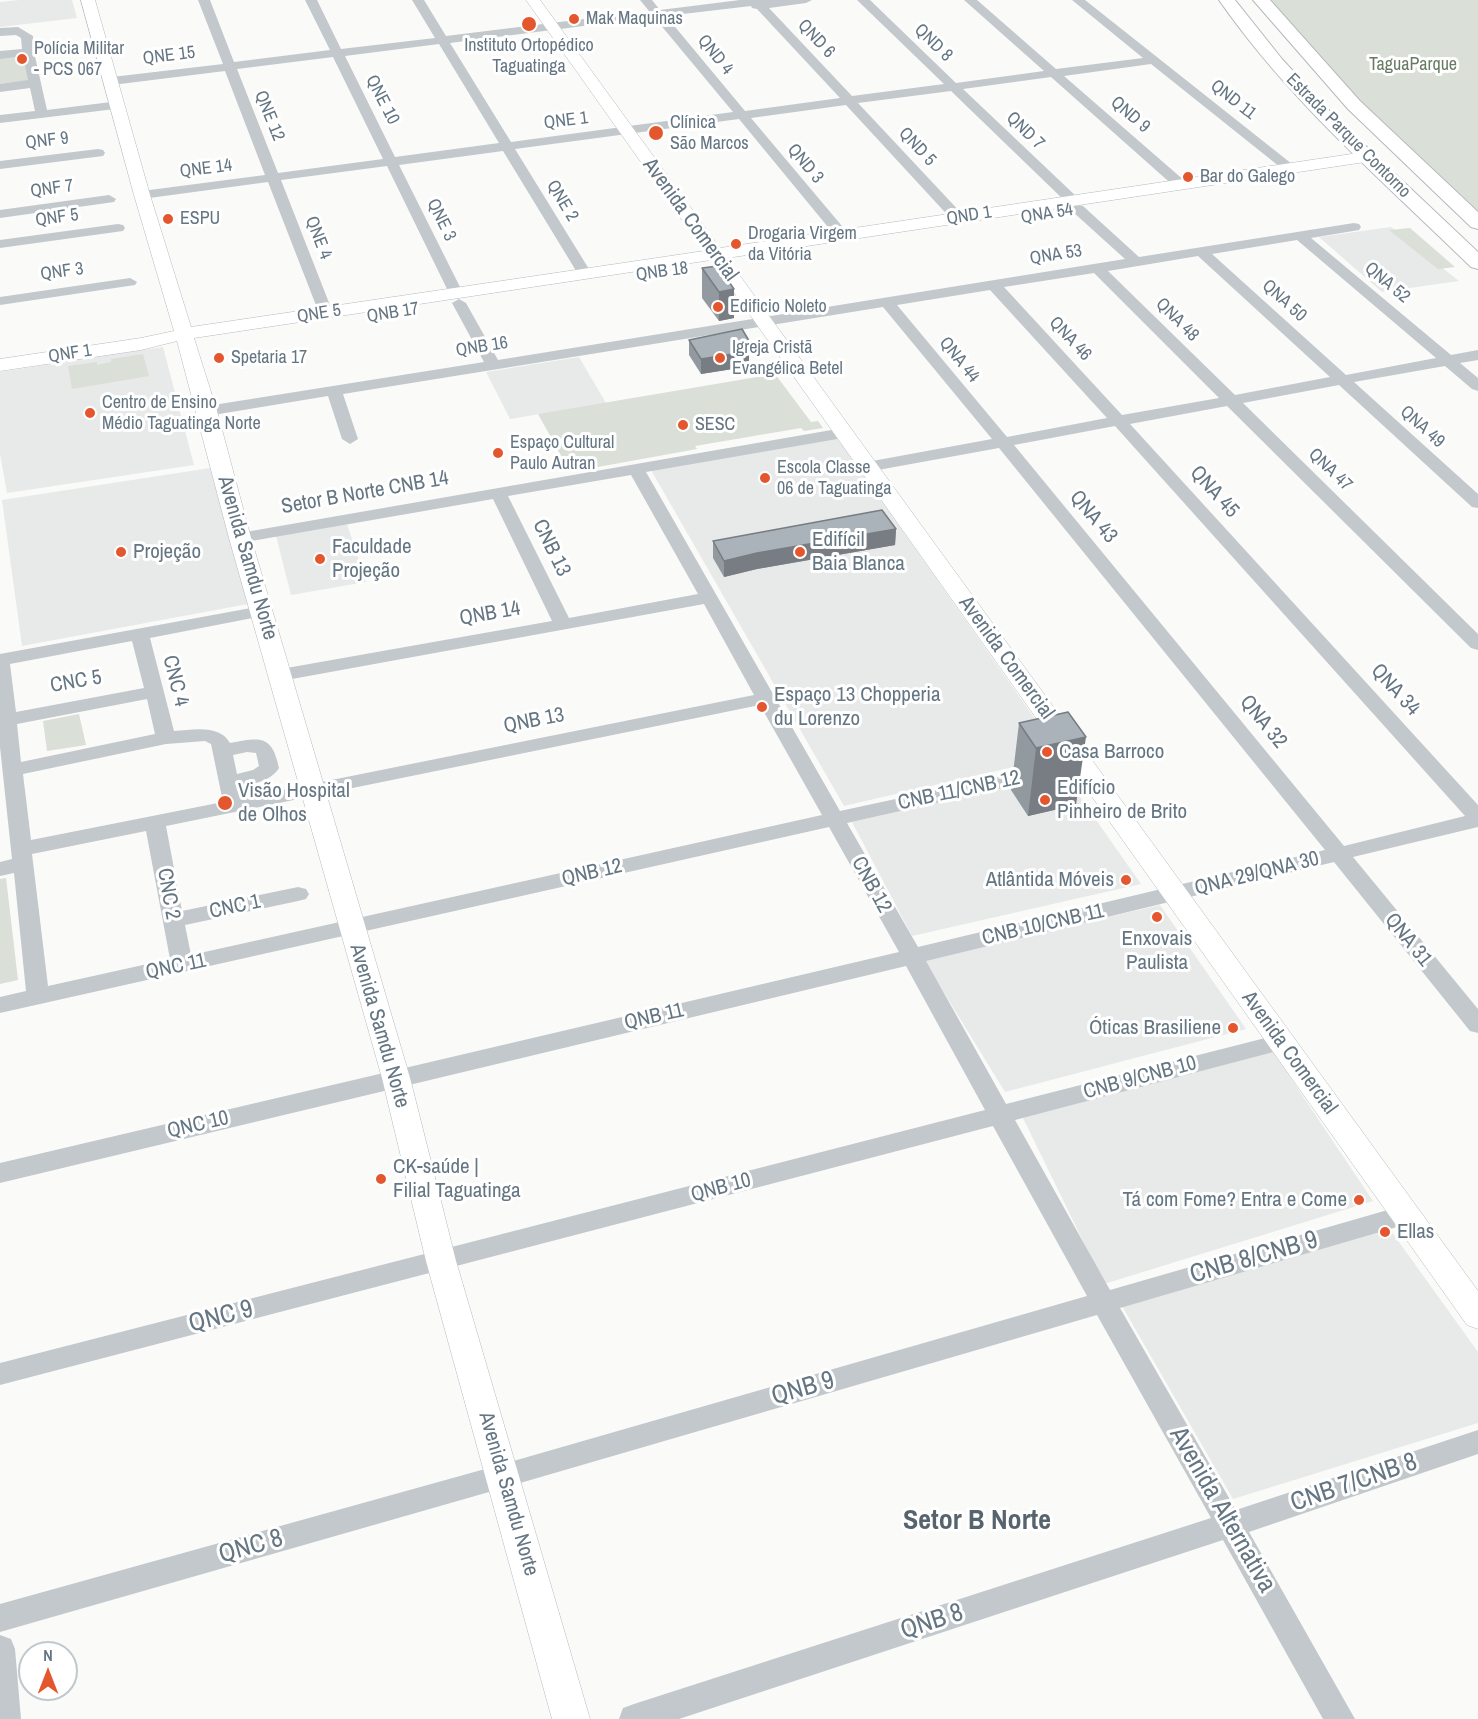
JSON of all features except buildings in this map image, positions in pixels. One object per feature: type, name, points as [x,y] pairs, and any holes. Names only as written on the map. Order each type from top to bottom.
[{"type":"highway","name":"Estrada Parque Contorno","points":[[1227,0],[1294,83],[1369,160],[1457,242],[1478,258]]},
{"type":"highway","name":"Estrada Parque Contorno","points":[[1261,0],[1332,82],[1478,223]]},
{"type":"highway","points":[[1294,83],[1298,79],[1305,78],[1332,82]]},
{"type":"highway","points":[[1369,160],[1387,158],[1417,166]]},
{"type":"main road","name":"Avenida Samdu Norte","points":[[88,0],[396,1078],[441,1261],[571,1719]]},
{"type":"main road","name":"Avenida Comercial","points":[[533,0],[1478,1316]]},
{"type":"main road","name":"QND 1","points":[[458,298],[793,248],[842,236],[958,218],[1009,215],[1290,168],[1325,167],[1369,160]]},
{"type":"main road","name":"QNA 54","points":[[1075,205],[1325,167]]},
{"type":"main road","name":"QNA 54","points":[[793,248],[1009,215]]},
{"type":"main road","name":"QNE 5","points":[[184,338],[287,324],[326,313],[458,298]]},
{"type":"main road","name":"QNB 17","points":[[287,324],[458,298]]},
{"type":"main road","name":"QNF 1","points":[[0,365],[184,338]]},
{"type":"street","name":"QNE 12","points":[[204,0],[274,178]]},
{"type":"street","name":"QNE 10","points":[[311,0],[393,162]]},
{"type":"street","name":"QNE 2","points":[[418,0],[508,146],[594,276]]},
{"type":"street","name":"QND 4","points":[[646,0],[741,116]]},
{"type":"street","name":"QNE 15","points":[[112,81],[760,2],[806,0]]},
{"type":"street","name":"QND 8","points":[[863,0],[953,87]]},
{"type":"street","name":"QND 9","points":[[970,0],[1181,185]]},
{"type":"street","name":"QND 11","points":[[1078,0],[1290,168]]},
{"type":"street","name":"QND 6","points":[[760,2],[849,101]]},
{"type":"street","points":[[0,32],[25,34],[42,114]]},
{"type":"street","points":[[0,55],[28,52]]},
{"type":"street","points":[[627,131],[1154,60]]},
{"type":"street","points":[[0,88],[36,83]]},
{"type":"street","name":"QND 7","points":[[953,87],[1136,262]]},
{"type":"street","name":"QND 5","points":[[849,101],[958,218]]},
{"type":"street","points":[[0,119],[119,105]]},
{"type":"street","name":"QND 3","points":[[741,116],[842,236]]},
{"type":"street","name":"QNE 1","points":[[393,162],[627,131]]},
{"type":"street","name":"QNF 9","points":[[0,165],[98,153]]},
{"type":"street","name":"QNE 14","points":[[142,195],[393,162]]},
{"type":"street","name":"QNE 3","points":[[393,162],[458,298]]},
{"type":"street","name":"QNE 4","points":[[274,178],[326,313]]},
{"type":"street","name":"QNF 7","points":[[0,214],[109,199]]},
{"type":"street","name":"QNA 53","points":[[763,322],[1354,227]]},
{"type":"street","name":"QNF 5","points":[[0,244],[118,228]]},
{"type":"street","name":"QNA 52","points":[[1300,236],[1478,386]]},
{"type":"street","name":"QNA 50","points":[[1200,251],[1341,380]]},
{"type":"street","name":"QNA 48","points":[[1098,269],[1228,400]]},
{"type":"street","name":"QNF 3","points":[[0,301],[130,282]]},
{"type":"street","name":"QNA 46","points":[[994,285],[1118,420]]},
{"type":"street","points":[[458,298],[493,366]]},
{"type":"street","name":"QNA 44","points":[[887,302],[1002,442]]},
{"type":"street","name":"QNB 16","points":[[207,411],[763,322]]},
{"type":"street","points":[[867,466],[1478,355]]},
{"type":"street","name":"QNA 49","points":[[1341,380],[1478,502]]},
{"type":"street","points":[[334,391],[350,439]]},
{"type":"street","name":"QNA 47","points":[[1228,400],[1404,568],[1478,644]]},
{"type":"street","name":"QNA 45","points":[[1118,420],[1277,594]]},
{"type":"street","name":"Setor B Norte CNB 14","points":[[240,538],[843,433]]},
{"type":"street","name":"QNA 43","points":[[1002,442],[1150,621]]},
{"type":"street","name":"CNB 12","points":[[636,469],[912,956],[1103,1302]]},
{"type":"street","name":"CNB 13","points":[[498,493],[563,624]]},
{"type":"street","name":"QNA 34","points":[[1277,594],[1478,819]]},
{"type":"street","name":"QNB 14","points":[[281,675],[708,598]]},
{"type":"street","name":"CNC 5","points":[[0,660],[262,611]]},
{"type":"street","name":"QNA 32","points":[[1150,621],[1338,854]]},
{"type":"street","name":"CNC 4","points":[[140,635],[166,738]]},
{"type":"street","points":[[0,660],[38,996]]},
{"type":"street","name":"CNC 5","points":[[7,720],[154,692]]},
{"type":"street","name":"QNB 13","points":[[0,869],[22,857],[155,822],[765,698]]},
{"type":"street","points":[[12,770],[166,738],[206,735],[215,738],[221,747],[234,806]]},
{"type":"street","points":[[221,747],[256,746],[265,750],[269,763],[269,768],[260,775],[229,782]]},
{"type":"street","name":"CNB 11/CNB 12","points":[[834,818],[1083,765]]},
{"type":"street","name":"QNB 12","points":[[351,927],[834,818]]},
{"type":"street","name":"QNA 29/QNA 30","points":[[1175,894],[1478,819]]},
{"type":"street","name":"CNC 2","points":[[155,822],[182,966]]},
{"type":"street","name":"QNA 31","points":[[1338,854],[1478,1025]]},
{"type":"street","name":"CNC 1","points":[[173,920],[298,894]]},
{"type":"street","name":"CNB 10/CNB 11","points":[[912,956],[1175,894]]},
{"type":"street","name":"QNC 11","points":[[0,1005],[351,927]]},
{"type":"street","name":"QNB 11","points":[[396,1078],[912,956]]},
{"type":"street","name":"CNB 9/CNB 10","points":[[1000,1115],[1281,1042]]},
{"type":"street","name":"QNC 10","points":[[0,1173],[396,1078]]},
{"type":"street","name":"QNB 10","points":[[441,1261],[1000,1115]]},
{"type":"street","name":"CNB 8/CNB 9","points":[[1103,1302],[1404,1215]]},
{"type":"street","name":"QNC 9","points":[[0,1374],[441,1261]]},
{"type":"street","name":"QNB 9","points":[[503,1476],[1103,1302]]},
{"type":"street","name":"Avenida Alternativa","points":[[1103,1302],[1340,1719]]},
{"type":"street","name":"CNB 7/CNB 8","points":[[1230,1525],[1478,1442]]},
{"type":"street","name":"QNC 8","points":[[0,1618],[503,1476]]},
{"type":"street","name":"QNB 8","points":[[634,1719],[1230,1525]]},
{"type":"street","points":[[0,1649],[6,1719]]},
{"type":"shaded area","points":[[72,0],[77,18],[0,27],[0,2]]},
{"type":"shaded area","points":[[1391,227],[1459,281],[1382,292],[1319,237]]},
{"type":"shaded area","name":"Centro de Ensino Médio Taguatinga Norte","points":[[163,347],[194,465],[7,493],[0,454],[0,372]]},
{"type":"shaded area","points":[[579,357],[606,403],[510,419],[486,372]]},
{"type":"shaded area","points":[[836,436],[1061,756],[844,806],[651,470]]},
{"type":"shaded area","name":"Projeção","points":[[210,468],[248,604],[22,646],[2,500]]},
{"type":"shaded area","name":"Faculdade Projeção","points":[[347,524],[366,582],[291,595],[276,536]]},
{"type":"shaded area","points":[[1064,774],[1141,884],[912,936],[852,822]]},
{"type":"shaded area","points":[[1160,905],[1246,1029],[1005,1092],[924,960]]},
{"type":"shaded area","points":[[1270,1047],[1373,1201],[1104,1284],[1022,1116]]},
{"type":"shaded area","points":[[1386,1224],[1478,1352],[1478,1423],[1233,1499],[1122,1306]]},
{"type":"green space","name":"TaguaParque","points":[[1271,0],[1478,0],[1478,213],[1359,103],[1319,60]]},
{"type":"green space","points":[[28,54],[34,80],[0,84],[0,57]]},
{"type":"green space","points":[[1410,228],[1455,267],[1438,269],[1389,230]]},
{"type":"green space","points":[[143,354],[149,376],[72,389],[68,366],[97,362],[97,365],[111,362],[111,359]]},
{"type":"green space","name":"SESC","points":[[775,374],[811,422],[818,421],[823,428],[804,431],[801,428],[695,446],[697,449],[570,472],[538,414]]},
{"type":"green space","points":[[79,714],[86,745],[47,751],[43,721]]},
{"type":"green space","points":[[6,878],[18,980],[0,984],[0,879]]},
{"type":"place","name":"Mak Maquinas","points":[[574,19]]},
{"type":"place","name":"Instituto Ortopédico Taguatinga","points":[[529,24]]},
{"type":"place","name":"Polícia Militar - PCS 067","points":[[22,59]]},
{"type":"place","name":"Clínica São Marcos","points":[[656,133]]},
{"type":"place","name":"Bar do Galego","points":[[1188,177]]},
{"type":"place","name":"ESPU","points":[[168,219]]},
{"type":"place","name":"Drogaria Virgem da Vitória","points":[[736,244]]},
{"type":"place","name":"Edificio Noleto","points":[[718,307]]},
{"type":"place","name":"Spetaria 17","points":[[219,358]]},
{"type":"place","name":"Igreja Cristã Evangélica Betel","points":[[720,358]]},
{"type":"place","name":"Centro de Ensino Médio Taguatinga Norte","points":[[90,413]]},
{"type":"place","name":"SESC","points":[[683,425]]},
{"type":"place","name":"Espaço Cultural Paulo Autran","points":[[498,453]]},
{"type":"place","name":"Escola Classe 06 de Taguatinga","points":[[765,478]]},
{"type":"place","name":"Projeção","points":[[121,552]]},
{"type":"place","name":"Edifícil Baia Blanca","points":[[800,552]]},
{"type":"place","name":"Faculdade Projeção","points":[[320,559]]},
{"type":"place","name":"Espaço 13 Chopperia du Lorenzo","points":[[762,707]]},
{"type":"place","name":"Casa Barroco","points":[[1047,752]]},
{"type":"place","name":"Edifício Pinheiro de Brito","points":[[1045,800]]},
{"type":"place","name":"Visão Hospital de Olhos","points":[[225,803]]},
{"type":"place","name":"Atlântida Móveis","points":[[1126,880]]},
{"type":"place","name":"Enxovais Paulista","points":[[1157,917]]},
{"type":"place","name":"Óticas Brasiliene","points":[[1233,1028]]},
{"type":"place","name":"CK-saúde | Filial Taguatinga","points":[[381,1179]]},
{"type":"place","name":"Tá com Fome? Entra e Come","points":[[1359,1200]]},
{"type":"place","name":"Ellas","points":[[1385,1232]]},
{"type":"district","name":"Setor B Norte","points":[[977,1521]]}]
